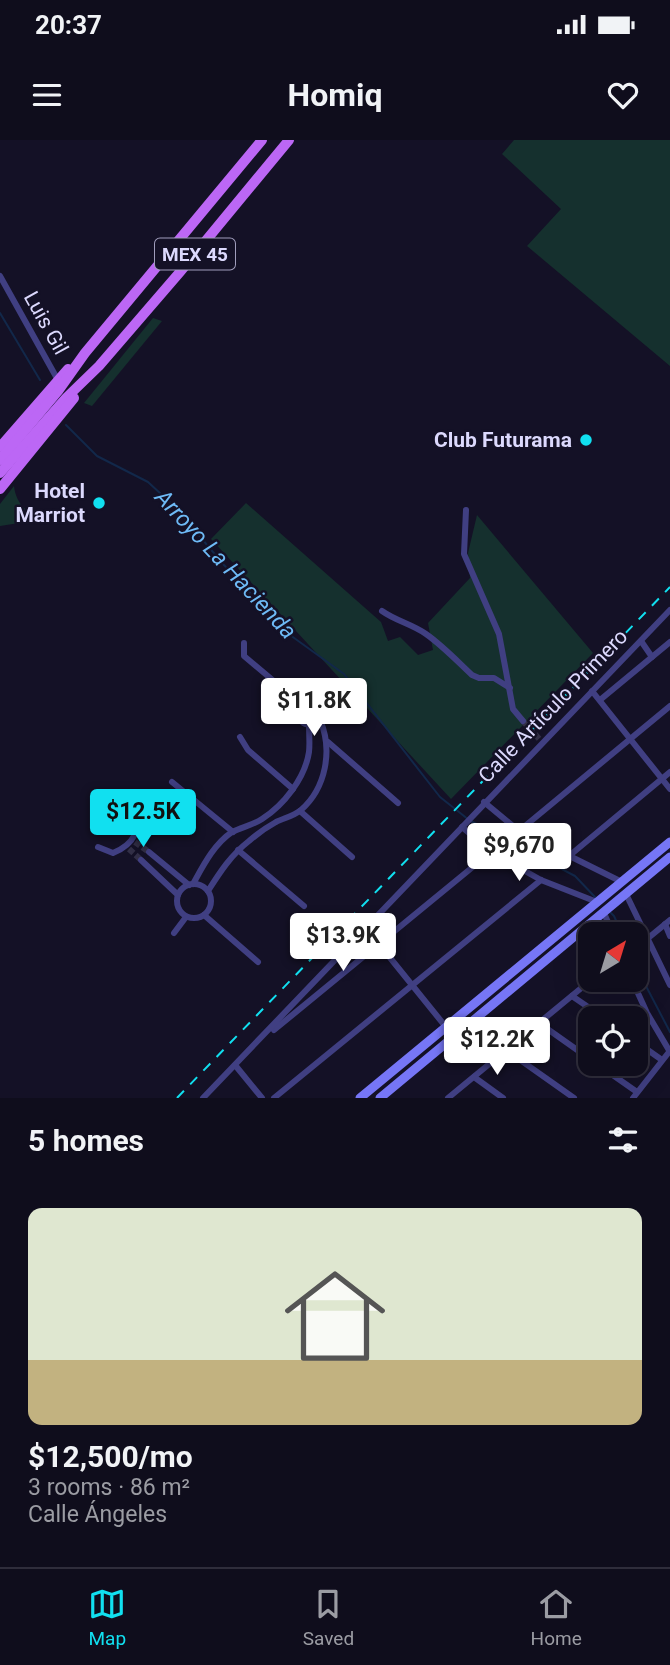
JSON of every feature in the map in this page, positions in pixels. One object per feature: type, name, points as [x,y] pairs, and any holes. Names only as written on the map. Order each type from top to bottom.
[{"type":"main road","name":"MEX 45","points":[[0,460],[60,383],[262,140]]},
{"type":"main road","name":"MEX 45","points":[[0,473],[66,398],[99,366],[289,140]]},
{"type":"main road","points":[[0,489],[99,366]]},
{"type":"main road","points":[[0,447],[60,383]]},
{"type":"main road","points":[[360,1098],[670,842]]},
{"type":"main road","points":[[381,1098],[670,857]]},
{"type":"street","name":"Luis Gil","points":[[0,276],[60,383]]},
{"type":"street","points":[[466,510],[464,554],[499,634],[513,709],[523,721]]},
{"type":"street","name":"Calle Artículo Primero","points":[[253,1047],[541,742],[670,610]]},
{"type":"street","points":[[382,611],[394,620],[428,635],[472,675],[494,678],[510,688]]},
{"type":"street","points":[[640,641],[652,657]]},
{"type":"street","points":[[244,642],[244,656],[301,704]]},
{"type":"street","points":[[600,701],[670,642]]},
{"type":"street","points":[[592,691],[670,789]]},
{"type":"street","points":[[141,860],[178,895],[178,908],[186,917],[198,918],[204,915],[210,907],[208,891],[227,861],[269,827],[300,811],[312,797],[322,777],[328,751],[327,742],[320,720],[321,708],[316,702],[308,700],[301,704],[298,715],[302,722],[309,725],[320,720]]},
{"type":"street","points":[[519,831],[670,706]]},
{"type":"street","points":[[178,895],[191,885],[220,843],[233,832],[264,818],[293,789],[304,769],[309,752],[309,725]]},
{"type":"street","points":[[240,737],[248,750],[293,789]]},
{"type":"street","points":[[327,742],[398,803]]},
{"type":"street","points":[[569,856],[670,772]]},
{"type":"street","points":[[172,782],[233,832]]},
{"type":"street","points":[[484,802],[519,831],[622,882]]},
{"type":"street","points":[[101,849],[113,853],[128,848],[134,841],[138,804]]},
{"type":"street","points":[[300,811],[352,857]]},
{"type":"street","points":[[264,818],[269,827]]},
{"type":"street","points":[[464,825],[491,852],[541,880],[598,902]]},
{"type":"street","points":[[238,850],[304,906]]},
{"type":"street","points":[[149,852],[191,885],[198,885],[208,891]]},
{"type":"street","points":[[203,1098],[253,1047],[491,852]]},
{"type":"street","points":[[274,1098],[541,880]]},
{"type":"street","points":[[624,895],[638,922]]},
{"type":"street","points":[[605,912],[609,922]]},
{"type":"street","points":[[204,915],[258,961]]},
{"type":"street","points":[[174,933],[186,917]]},
{"type":"street","points":[[648,938],[668,922]]},
{"type":"street","points":[[668,922],[670,936]]},
{"type":"street","points":[[366,928],[454,1037]]},
{"type":"street","points":[[648,941],[670,985]]},
{"type":"street","points":[[448,1098],[578,991]]},
{"type":"street","points":[[612,1076],[635,1095],[670,1052],[637,992]]},
{"type":"street","points":[[572,996],[587,1006]]},
{"type":"street","points":[[480,1016],[506,1050],[574,1098]]},
{"type":"street","points":[[539,1023],[578,1051]]},
{"type":"street","points":[[648,1050],[662,1060]]},
{"type":"street","points":[[235,1065],[262,1098]]},
{"type":"street","points":[[474,1077],[503,1098]]},
{"type":"green space","points":[[514,140],[670,140],[670,366],[527,246],[561,209],[502,154]]},
{"type":"green space","points":[[153,318],[162,321],[92,406],[84,403]]},
{"type":"green space","points":[[14,486],[19,501],[30,512],[26,513],[26,524],[0,526],[0,504]]},
{"type":"green space","points":[[246,503],[381,622],[388,641],[400,637],[418,655],[433,650],[428,623],[470,578],[468,553],[477,515],[593,653],[451,799],[211,539]]},
{"type":"waterway","name":"Arroyo La Hacienda","points":[[0,313],[40,380]]},
{"type":"waterway","name":"Arroyo La Hacienda","points":[[66,425],[97,456],[148,482],[175,507],[224,565],[290,635],[344,674],[440,797],[469,820],[575,876],[595,897]]},
{"type":"waterway","name":"Arroyo La Hacienda","points":[[609,911],[617,922]]},
{"type":"waterway","name":"Arroyo La Hacienda","points":[[648,990],[670,1032]]},
{"type":"tunnel","points":[[523,721],[541,741]]},
{"type":"tunnel","points":[[135,842],[149,852]]},
{"type":"tunnel","points":[[129,849],[141,860]]},
{"type":"railway","points":[[177,1098],[670,587]]},
{"type":"place","name":"Club Futurama","points":[[586,440]]},
{"type":"place","name":"Hotel Marriot","points":[[99,503]]}]
